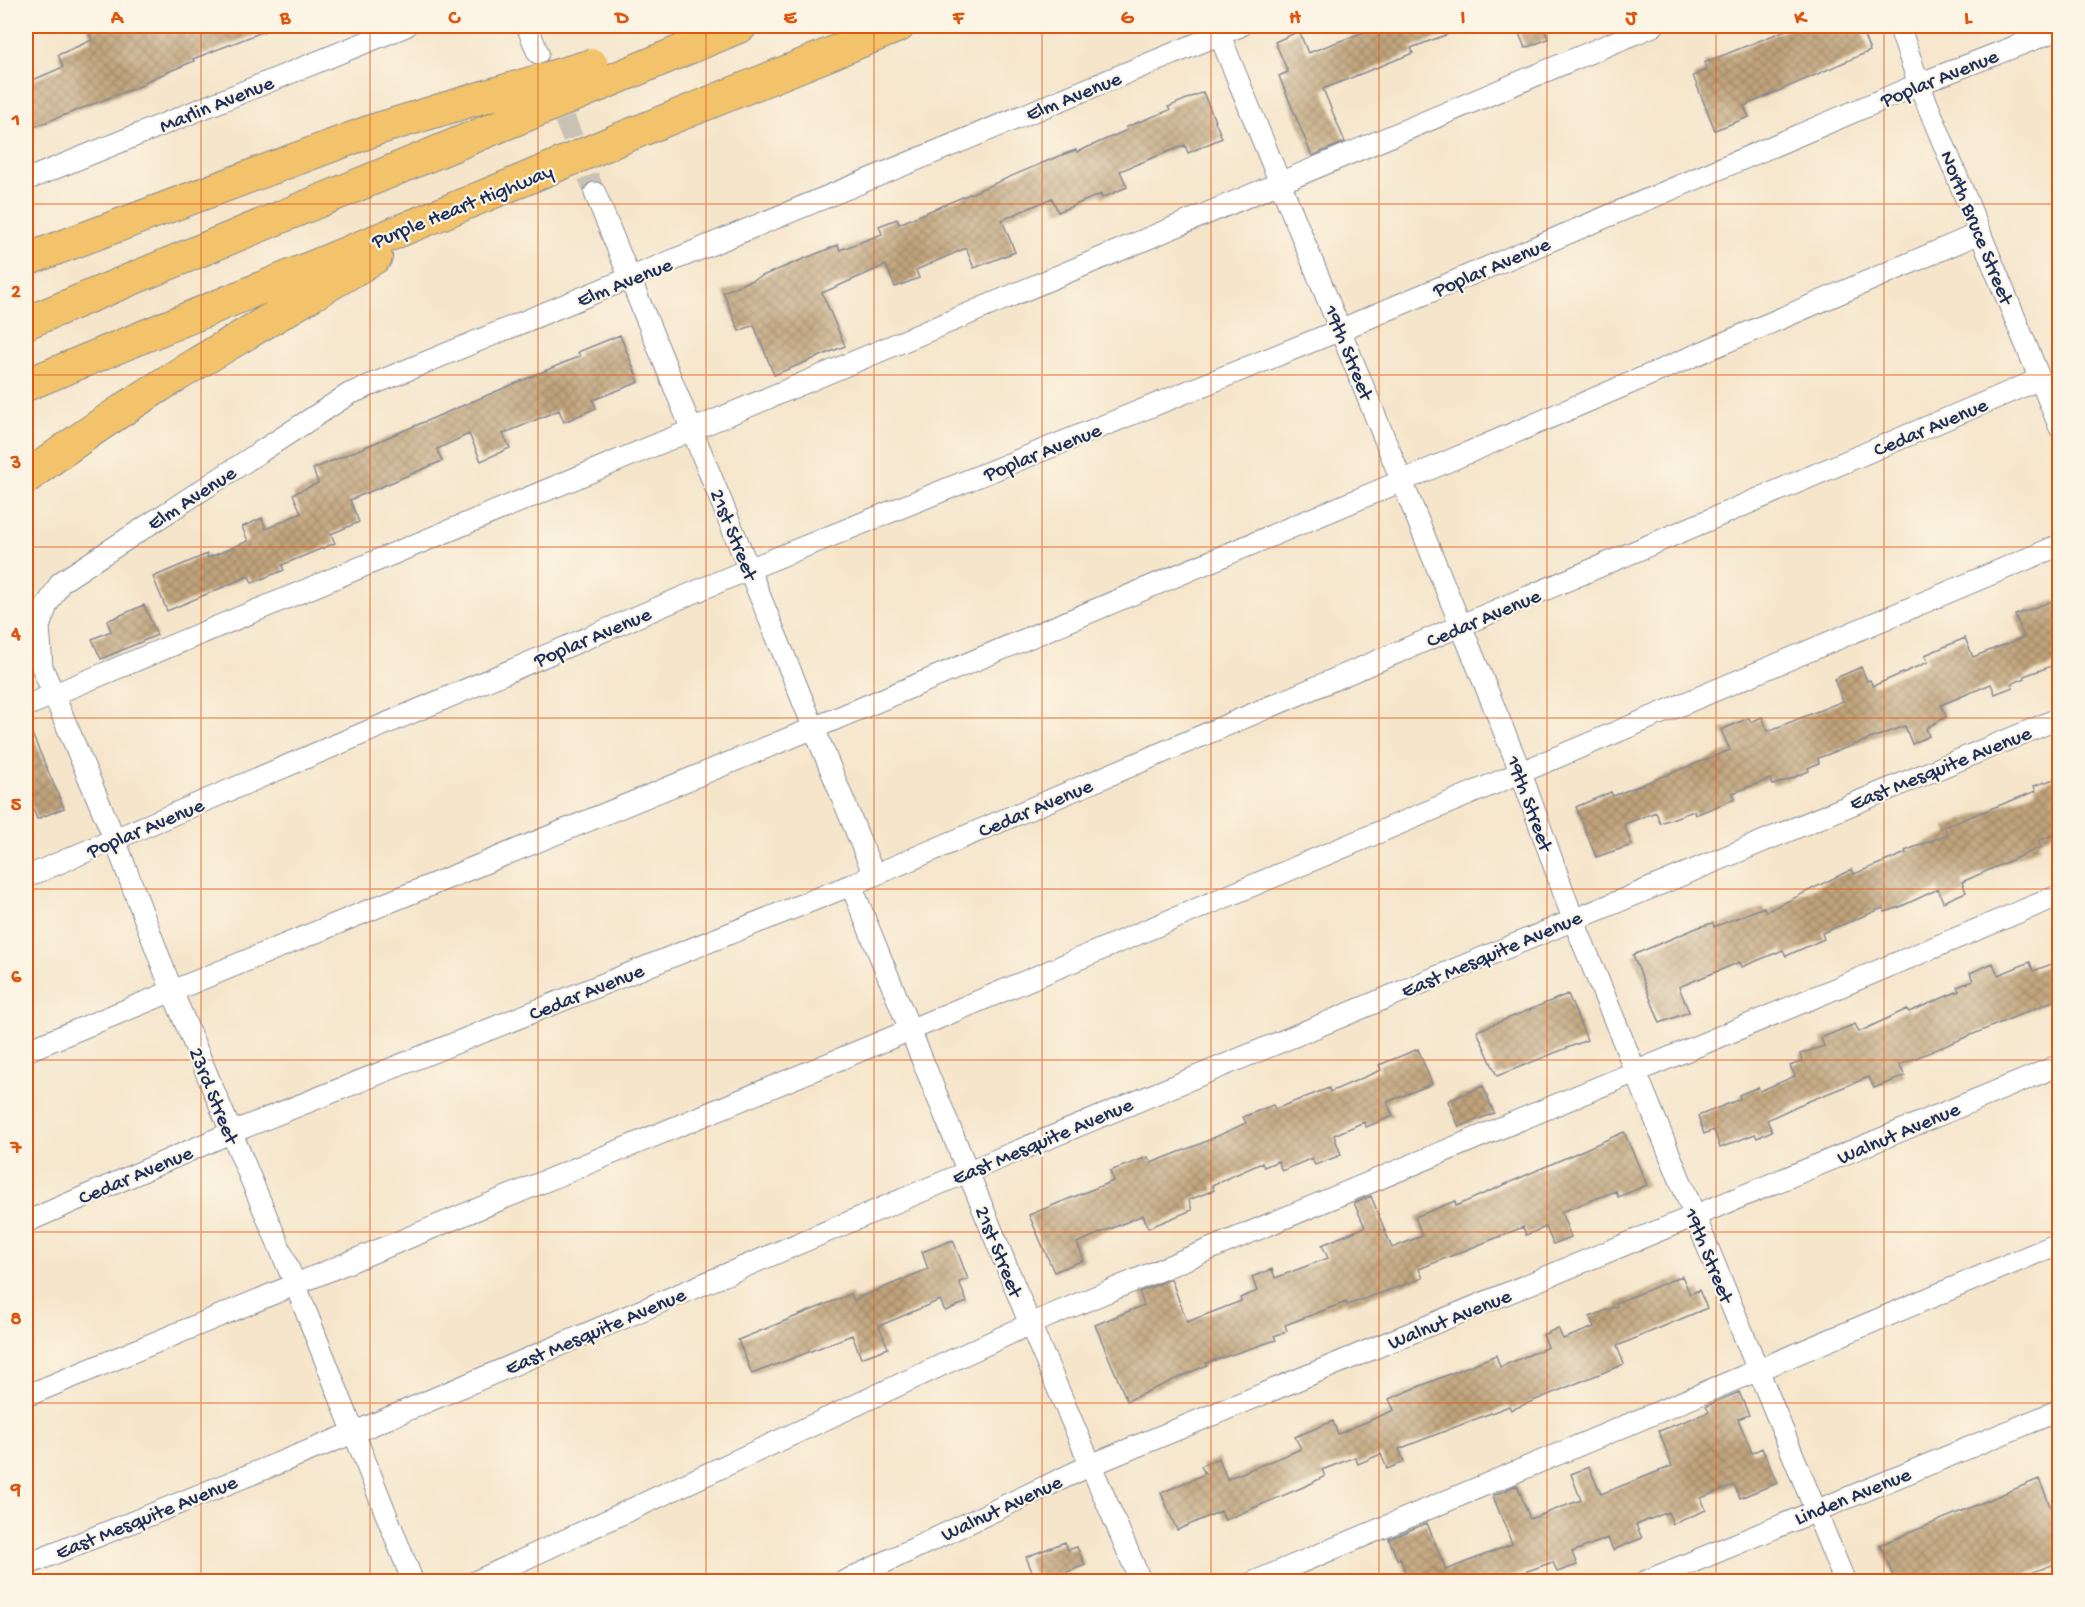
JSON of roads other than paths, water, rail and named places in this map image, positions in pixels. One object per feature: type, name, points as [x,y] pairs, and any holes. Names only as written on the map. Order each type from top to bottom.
[{"type":"highway","points":[[26,323],[495,128],[596,75],[724,26]]},
{"type":"highway","points":[[26,260],[374,130],[483,97],[596,75],[741,26]]},
{"type":"highway","name":"Purple Heart Highway","points":[[26,385],[899,26]]},
{"type":"highway","points":[[26,478],[69,445],[166,382],[467,203]]},
{"type":"street","name":"Marlin Avenue","points":[[26,180],[406,26]]},
{"type":"street","points":[[527,26],[538,53]]},
{"type":"street","name":"Elm Avenue","points":[[47,604],[61,582],[349,394],[1218,30],[1240,26]]},
{"type":"street","points":[[26,706],[692,430],[1653,26]]},
{"type":"street","name":"North Bruce Street","points":[[1899,26],[1919,84],[2060,428]]},
{"type":"street","name":"Poplar Avenue","points":[[26,877],[749,569],[1340,330],[1919,84],[2060,29]]},
{"type":"street","name":"19th Street","points":[[1218,30],[1459,627],[1521,773],[1573,919],[1845,1581]]},
{"type":"street","name":"21st Street","points":[[595,193],[874,875]]},
{"type":"street","points":[[26,1051],[814,728],[1402,481],[1980,233]]},
{"type":"street","name":"Cedar Avenue","points":[[26,1222],[230,1133],[874,875],[2040,379]]},
{"type":"street","points":[[26,1396],[910,1030],[2060,545]]},
{"type":"street","name":"23rd Street","points":[[47,604],[39,627],[42,667],[115,840],[172,991],[295,1284],[413,1581]]},
{"type":"street","name":"East Mesquite Avenue","points":[[26,1565],[353,1433],[967,1172],[2060,718]]},
{"type":"street","name":"21st Street","points":[[850,885],[1030,1324],[1141,1581]]},
{"type":"street","points":[[475,1581],[1030,1324],[2060,895]]},
{"type":"street","name":"Walnut Avenue","points":[[850,1580],[1091,1465],[2060,1065]]},
{"type":"street","points":[[1254,1581],[2060,1244]]},
{"type":"street","name":"Linden Avenue","points":[[1644,1581],[2060,1410]]},
{"type":"tunnel","points":[[553,90],[595,193]]}]
